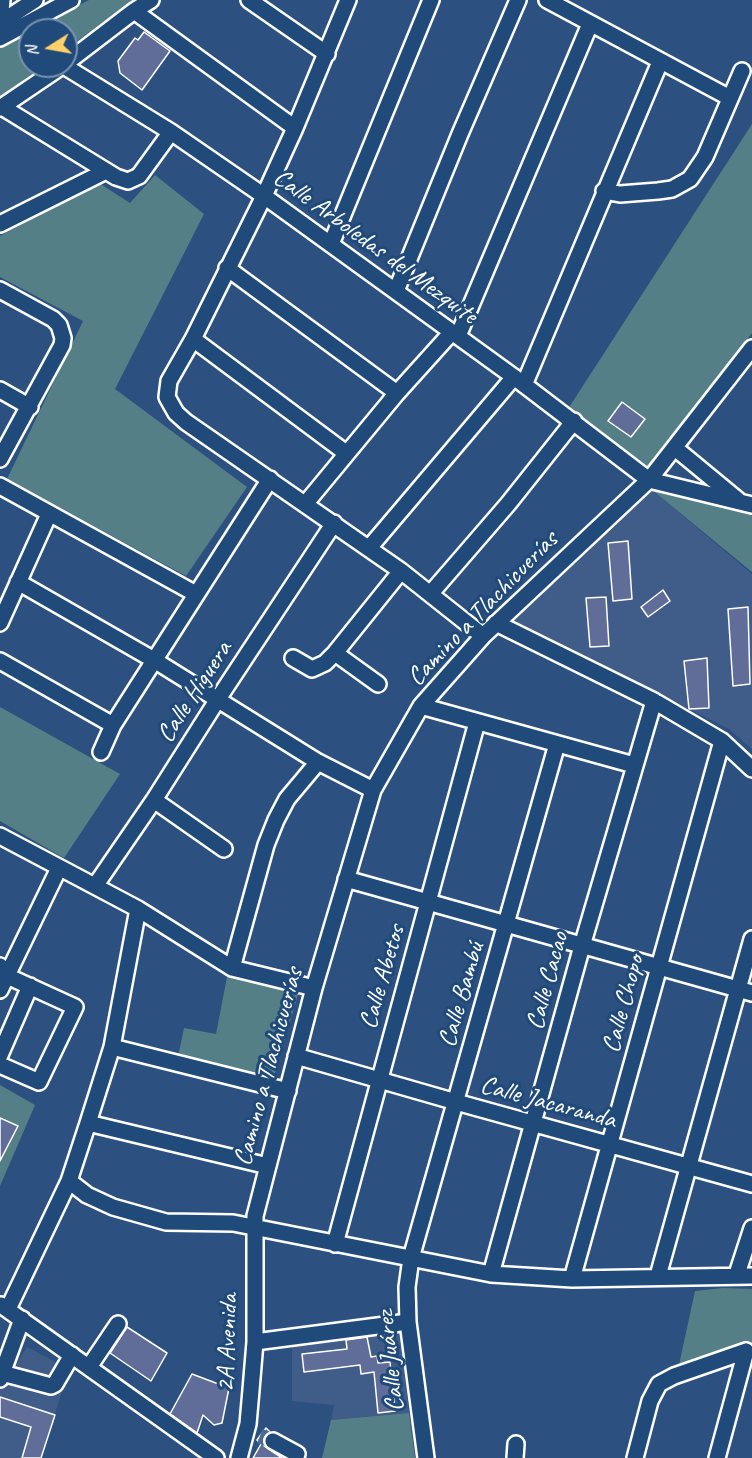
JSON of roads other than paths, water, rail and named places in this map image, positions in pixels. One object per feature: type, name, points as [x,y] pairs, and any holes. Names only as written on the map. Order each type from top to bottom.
[{"type":"street","points":[[0,29],[2,0]]},
{"type":"street","points":[[0,29],[34,0]]},
{"type":"street","points":[[34,0],[34,18]]},
{"type":"street","points":[[38,18],[71,0]]},
{"type":"street","points":[[78,54],[151,0]]},
{"type":"street","points":[[249,0],[327,54]]},
{"type":"street","points":[[348,0],[327,54],[264,196],[193,339],[169,381],[167,397],[186,422],[401,571],[483,636]]},
{"type":"street","points":[[331,244],[431,0]]},
{"type":"street","points":[[396,291],[518,0]]},
{"type":"street","points":[[547,0],[730,98]]},
{"type":"street","points":[[134,11],[295,128]]},
{"type":"street","points":[[0,29],[18,24]]},
{"type":"street","points":[[306,503],[397,393],[455,334],[590,24]]},
{"type":"street","points":[[369,548],[519,381],[660,62]]},
{"type":"street","points":[[604,191],[620,194],[658,191],[672,189],[690,179],[705,157],[742,71]]},
{"type":"street","name":"Calle Arboledas del Mezquite","points":[[78,74],[171,132],[264,196],[574,421],[649,480]]},
{"type":"street","points":[[44,78],[1,107],[116,177],[128,181],[139,176],[171,132]]},
{"type":"street","points":[[0,224],[106,171]]},
{"type":"street","points":[[227,268],[397,393]]},
{"type":"street","points":[[0,290],[53,319],[62,332],[62,345],[0,459]]},
{"type":"street","points":[[193,339],[346,453]]},
{"type":"street","name":"Camino a Tlachicuerías","points":[[255,1228],[255,1216],[314,988],[373,790],[421,706],[496,623],[649,480],[752,348]]},
{"type":"street","points":[[0,390],[30,406]]},
{"type":"street","points":[[431,593],[508,504],[574,421]]},
{"type":"street","points":[[675,448],[747,500]]},
{"type":"street","points":[[101,752],[113,725],[270,479]]},
{"type":"street","points":[[649,480],[747,500]]},
{"type":"street","points":[[0,486],[196,594]]},
{"type":"street","points":[[0,623],[49,514]]},
{"type":"street","name":"Calle Higuera","points":[[95,886],[154,800],[334,523]]},
{"type":"street","points":[[293,658],[312,669],[319,667],[335,653],[401,571]]},
{"type":"street","points":[[18,582],[154,660],[318,762],[373,790]]},
{"type":"street","points":[[496,623],[654,701],[722,741],[752,770]]},
{"type":"street","points":[[335,653],[378,684]]},
{"type":"street","points":[[0,661],[113,725]]},
{"type":"street","name":"Calle Cacao","points":[[491,1274],[582,946],[654,701]]},
{"type":"street","points":[[421,706],[634,765]]},
{"type":"street","name":"Calle Abetos","points":[[335,1244],[477,722]]},
{"type":"street","name":"Calle Chopo","points":[[573,1279],[722,741]]},
{"type":"street","name":"Calle Bambú","points":[[411,1258],[557,744]]},
{"type":"street","points":[[232,968],[266,845],[276,820],[287,799],[318,762]]},
{"type":"street","points":[[154,800],[224,849]]},
{"type":"street","points":[[0,836],[138,909],[232,968],[314,988]]},
{"type":"street","points":[[0,1065],[39,1082],[75,1007],[30,986],[2,978],[59,868]]},
{"type":"street","points":[[346,879],[745,992]]},
{"type":"street","points":[[138,909],[112,1047],[69,1182],[4,1307],[216,1458]]},
{"type":"street","points":[[658,1276],[689,1165],[745,992],[752,939]]},
{"type":"street","points":[[0,1055],[30,986]]},
{"type":"street","points":[[112,1047],[288,1090]]},
{"type":"street","name":"Calle Jacaranda","points":[[297,1056],[752,1184]]},
{"type":"street","points":[[88,1123],[268,1166]]},
{"type":"street","points":[[69,1182],[87,1195],[139,1216],[166,1222],[233,1223],[491,1274],[573,1279],[745,1275],[752,1228]]},
{"type":"street","name":"2A Avenida","points":[[239,1458],[273,1445],[251,1390],[255,1342],[255,1228]]},
{"type":"street","name":"Calle Juárez","points":[[411,1258],[407,1287],[408,1322],[426,1458]]},
{"type":"street","points":[[22,1319],[1,1376],[51,1386],[55,1384],[72,1355]]},
{"type":"street","points":[[255,1342],[408,1322]]},
{"type":"street","points":[[89,1367],[118,1323]]},
{"type":"street","points":[[634,1458],[650,1401],[659,1384],[674,1376],[749,1352]]},
{"type":"street","points":[[717,1458],[749,1352]]},
{"type":"tunnel","points":[[260,1436],[273,1441]]}]
